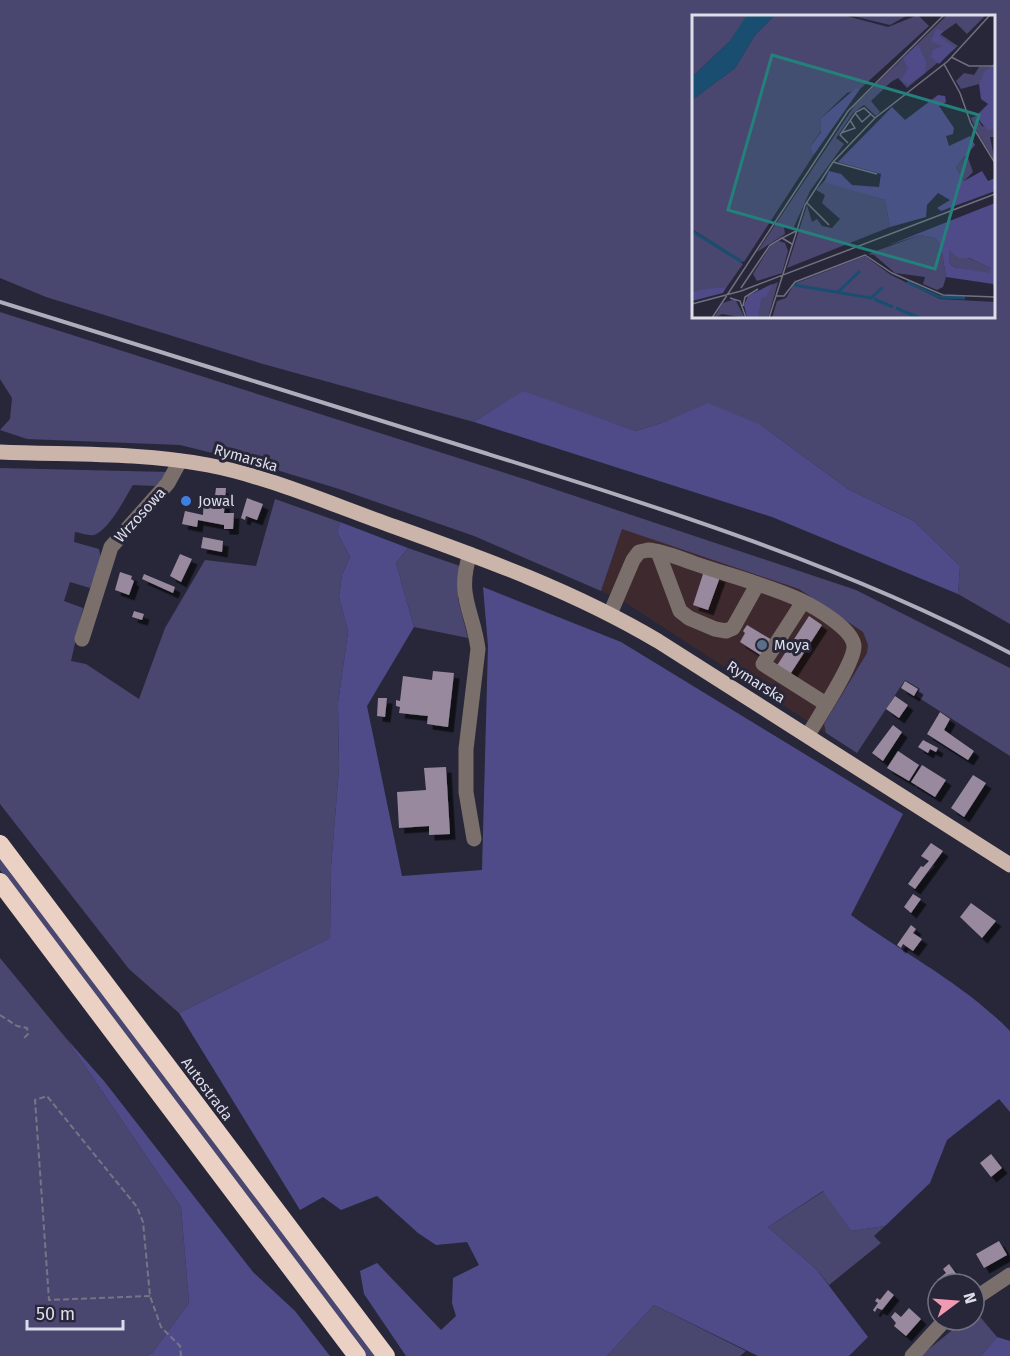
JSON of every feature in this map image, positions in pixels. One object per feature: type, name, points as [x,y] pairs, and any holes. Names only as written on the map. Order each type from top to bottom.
[{"type":"highway","name":"Autostrada","points":[[0,844],[386,1356]]},
{"type":"highway","points":[[0,882],[357,1356]]},
{"type":"main road","name":"Rymarska","points":[[0,452],[180,460],[235,471],[541,581],[610,614],[658,641],[1010,865]]},
{"type":"street","name":"Wrzosowa","points":[[82,639],[111,547],[168,483],[180,460]]},
{"type":"street","points":[[610,614],[636,555],[644,550],[658,552],[803,602],[841,626],[854,643],[853,654],[808,735]]},
{"type":"street","points":[[658,552],[680,611],[689,618],[714,629],[726,631],[733,628],[757,585]]},
{"type":"street","points":[[470,554],[464,578],[464,594],[478,649],[466,748],[466,792],[474,839]]},
{"type":"street","points":[[803,602],[763,664],[826,704]]},
{"type":"street","points":[[986,1291],[1010,1275]]},
{"type":"street","points":[[912,1356],[934,1332]]},
{"type":"path","points":[[0,1015],[17,1026],[27,1028],[28,1034],[22,1040]]},
{"type":"path","points":[[150,1296],[49,1300],[35,1100],[47,1096],[137,1208],[143,1222],[150,1296],[161,1327],[180,1346],[181,1356]]},
{"type":"shaded area","points":[[0,0],[1010,0],[1010,624],[958,594],[960,566],[914,521],[848,489],[761,425],[667,421],[636,431],[523,392],[474,422],[263,364],[46,297],[0,278]]},
{"type":"shaded area","points":[[0,312],[524,479],[856,590],[1010,668],[1010,756],[916,696],[920,689],[905,680],[857,753],[826,733],[824,724],[867,653],[868,645],[863,632],[799,589],[622,529],[601,591],[474,536],[339,489],[257,464],[180,445],[27,439],[0,430],[10,419],[12,398],[0,379]]},
{"type":"shaded area","points":[[523,391],[636,431],[667,421],[708,403],[761,425],[848,489],[914,521],[960,566],[958,594],[772,517],[474,422]]},
{"type":"shaded area","points":[[0,468],[168,472],[155,486],[133,485],[116,513],[100,532],[92,535],[75,532],[74,542],[99,549],[101,559],[90,588],[70,582],[64,601],[83,608],[71,661],[86,664],[139,699],[165,628],[205,560],[256,566],[275,499],[340,522],[337,532],[350,557],[342,575],[339,597],[348,632],[338,703],[339,768],[331,867],[330,938],[179,1013],[129,969],[0,804]]},
{"type":"shaded area","points":[[340,522],[408,548],[396,563],[414,627],[367,706],[402,876],[482,870],[488,646],[483,587],[621,642],[903,814],[851,915],[973,998],[1010,1031],[1010,1112],[999,1099],[947,1140],[930,1183],[885,1226],[851,1231],[823,1191],[768,1227],[817,1270],[868,1337],[849,1356],[758,1356],[654,1305],[607,1356],[406,1356],[364,1294],[360,1271],[377,1263],[441,1330],[456,1316],[452,1303],[453,1278],[479,1265],[467,1242],[436,1245],[418,1233],[377,1196],[341,1210],[323,1197],[300,1210],[179,1013],[330,938],[331,867],[339,768],[338,703],[348,632],[339,597],[342,575],[350,557],[337,532]]},
{"type":"shaded area","points":[[622,528],[799,589],[863,632],[868,645],[867,653],[824,724],[826,733],[626,603],[601,591]]},
{"type":"shaded area","points":[[408,548],[460,566],[458,599],[468,638],[414,627],[396,563]]},
{"type":"shaded area","points":[[0,856],[377,1356],[366,1356],[0,870]]},
{"type":"shaded area","points":[[0,958],[65,1037],[181,1207],[189,1303],[152,1353],[146,1356],[0,1356]]},
{"type":"shaded area","points":[[65,1037],[104,1081],[253,1272],[295,1311],[330,1356],[146,1356],[152,1353],[189,1303],[181,1207]]},
{"type":"shaded area","points":[[824,1191],[851,1231],[885,1226],[874,1236],[881,1243],[829,1285],[817,1270],[768,1227]]},
{"type":"shaded area","points":[[654,1305],[746,1351],[740,1356],[607,1356]]},
{"type":"shaded area","points":[[986,1324],[997,1337],[981,1356],[920,1356],[950,1332],[986,1332]]},
{"type":"shaded area","points":[[997,1337],[1010,1341],[1010,1356],[981,1356]]},
{"type":"building","points":[[216,488],[226,488],[224,513],[234,513],[233,529],[224,529],[224,525],[198,520],[197,527],[182,524],[185,511],[203,515],[204,496],[215,496]]},
{"type":"building","points":[[247,498],[263,504],[257,520],[246,516],[245,520],[241,518]]},
{"type":"building","points":[[203,537],[223,541],[222,552],[201,548]]},
{"type":"building","points":[[180,554],[192,559],[181,582],[170,576]]},
{"type":"building","points":[[704,571],[720,577],[708,610],[693,605]]},
{"type":"building","points":[[120,572],[132,576],[131,579],[134,581],[129,595],[115,590]]},
{"type":"building","points":[[144,574],[175,587],[173,593],[142,579]]},
{"type":"building","points":[[134,611],[144,614],[142,620],[132,617]]},
{"type":"building","points":[[809,616],[822,625],[789,676],[776,667]]},
{"type":"building","points":[[747,625],[772,640],[762,656],[740,642]]},
{"type":"building","points":[[433,671],[454,673],[448,727],[427,724],[428,716],[399,713],[400,707],[396,706],[396,700],[400,701],[403,676],[432,680]]},
{"type":"building","points":[[905,681],[918,689],[914,696],[901,688]]},
{"type":"building","points":[[895,696],[908,705],[899,718],[886,709]]},
{"type":"building","points":[[378,698],[387,698],[385,717],[377,716]]},
{"type":"building","points":[[940,712],[950,719],[944,730],[974,751],[968,760],[927,734]]},
{"type":"building","points":[[893,725],[902,732],[883,761],[872,753]]},
{"type":"building","points":[[923,740],[938,748],[936,752],[930,749],[928,753],[918,747]]},
{"type":"building","points":[[898,751],[919,765],[909,781],[887,768]]},
{"type":"building","points":[[922,765],[946,780],[935,797],[911,782]]},
{"type":"building","points":[[446,767],[450,834],[429,835],[429,826],[399,828],[397,792],[426,790],[424,768]]},
{"type":"building","points":[[973,775],[986,783],[964,817],[951,808]]},
{"type":"building","points":[[931,843],[943,851],[915,889],[908,884],[921,866],[923,867],[929,861],[921,856]]},
{"type":"building","points":[[913,894],[921,899],[911,913],[904,907]]},
{"type":"building","points":[[971,903],[996,921],[982,938],[960,917]]},
{"type":"building","points":[[911,925],[916,929],[913,933],[922,939],[913,951],[903,944],[901,948],[897,945]]},
{"type":"building","points":[[991,1154],[1002,1168],[991,1177],[980,1163]]},
{"type":"building","points":[[999,1241],[1007,1255],[984,1268],[976,1254]]},
{"type":"building","points":[[949,1264],[955,1272],[945,1272],[943,1269]]},
{"type":"building","points":[[888,1290],[894,1295],[882,1310],[877,1308],[875,1312],[873,1310],[878,1303],[875,1301],[877,1298],[880,1300]]},
{"type":"building","points":[[909,1308],[921,1319],[906,1336],[894,1326],[896,1323],[891,1317],[895,1312],[901,1317]]},
{"type":"railway","points":[[0,302],[688,518],[819,566],[947,621],[1010,653]]},
{"type":"place","name":"Jowal","points":[[186,501]]},
{"type":"place","name":"Moya","points":[[762,645]]}]
